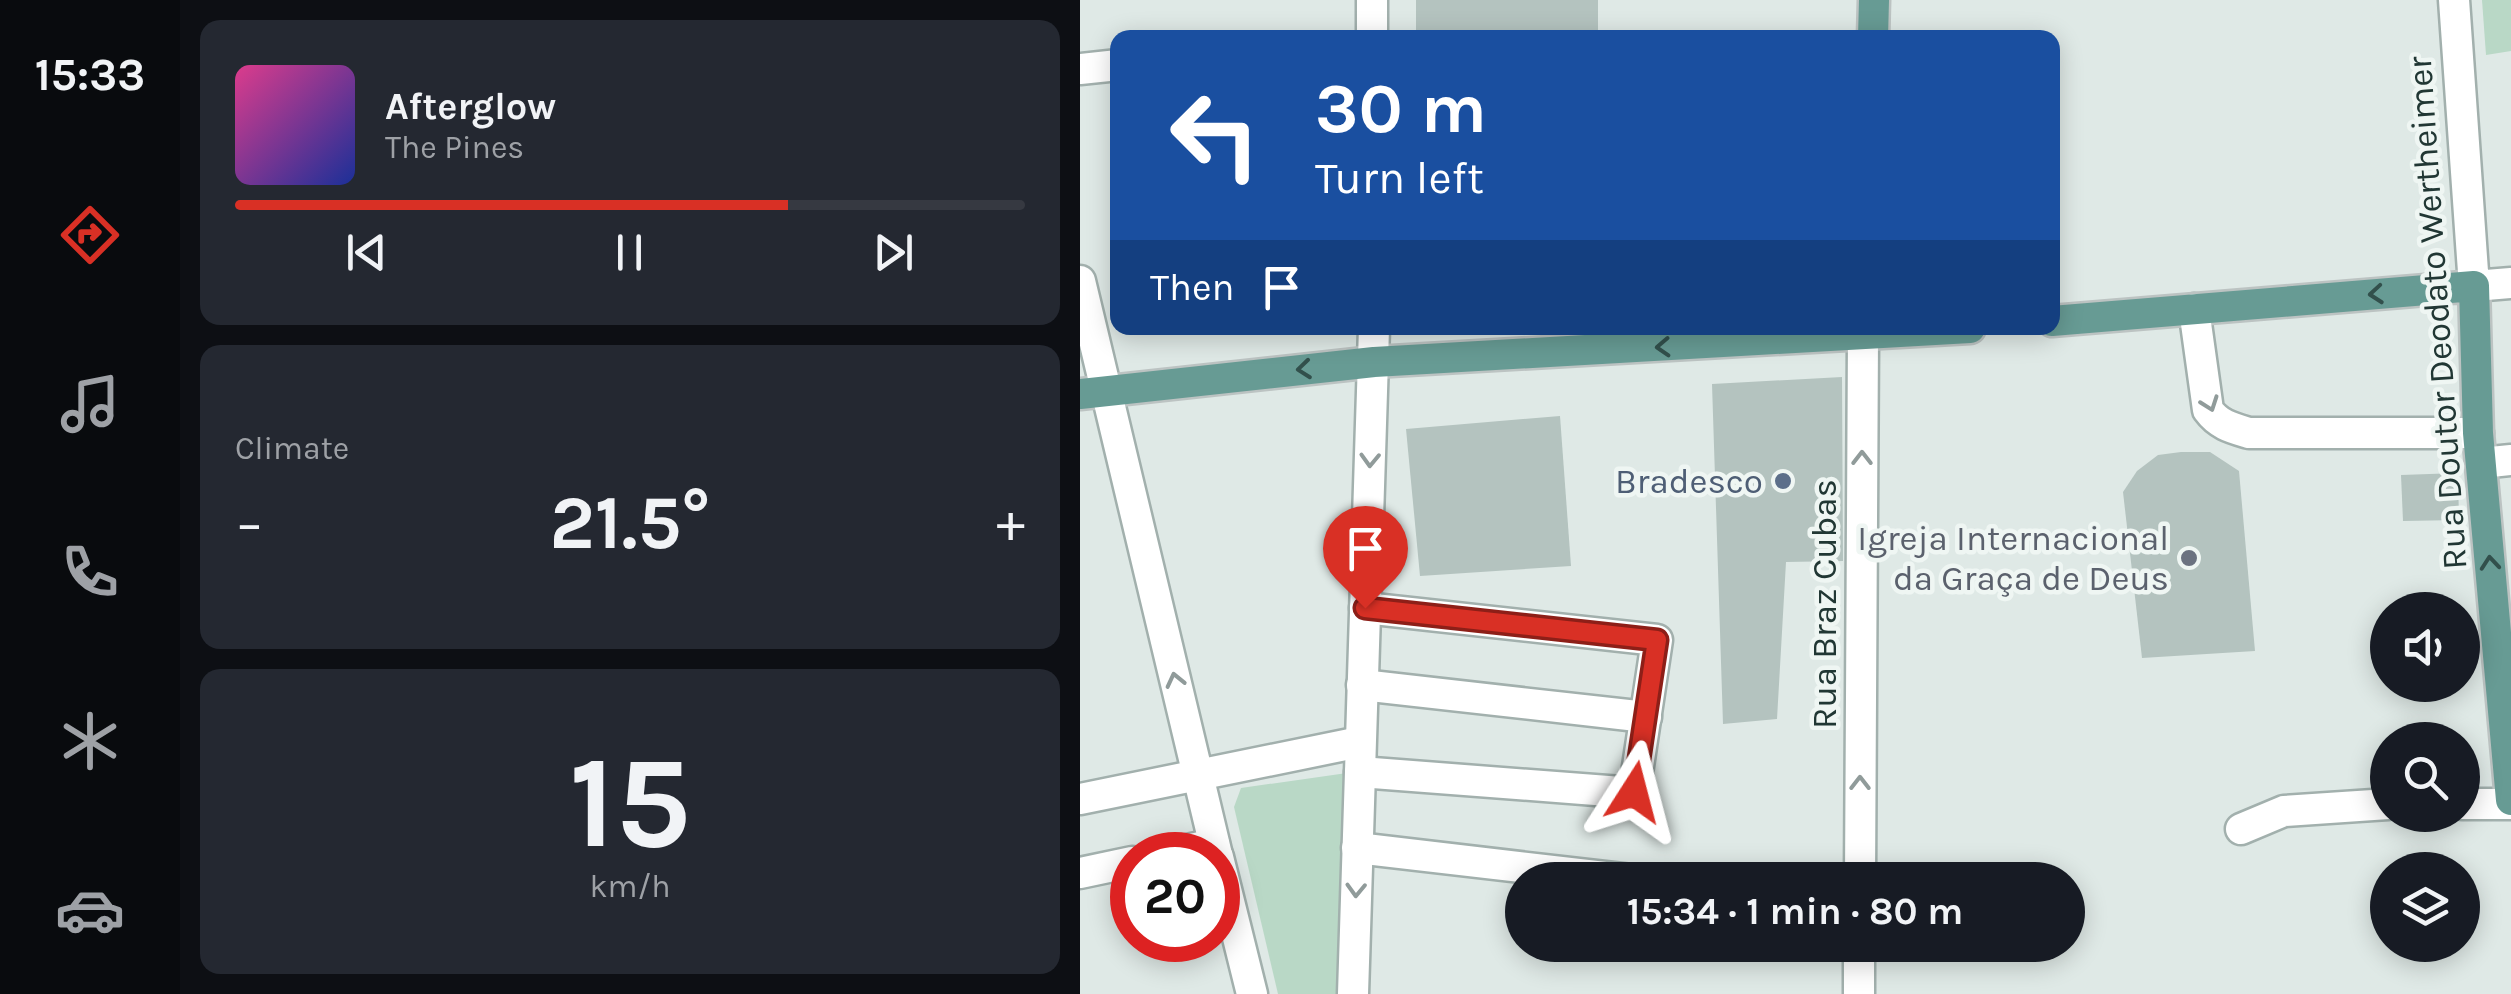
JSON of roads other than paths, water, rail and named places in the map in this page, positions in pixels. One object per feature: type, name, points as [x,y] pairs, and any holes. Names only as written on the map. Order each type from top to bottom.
[{"type":"main road","points":[[1873,30],[1874,0]]},
{"type":"main road","points":[[2060,319],[2474,286]]},
{"type":"main road","name":"Rua Doutor Deodato Wertheimer","points":[[2474,286],[2490,452],[2511,802]]},
{"type":"main road","points":[[1093,392],[1374,362],[1814,335]]},
{"type":"street","points":[[1372,0],[1372,30]]},
{"type":"street","name":"Rua Doutor Deodato Wertheimer","points":[[2454,0],[2474,286]]},
{"type":"street","points":[[1080,69],[1110,65]]},
{"type":"street","points":[[1080,281],[1093,392],[1211,832]]},
{"type":"street","points":[[2474,286],[2511,282]]},
{"type":"street","points":[[2194,309],[2208,410],[2216,421],[2250,433],[2490,452]]},
{"type":"street","points":[[1353,994],[1374,335]]},
{"type":"street","name":"Rua Braz Cubas","points":[[1860,862],[1863,335]]},
{"type":"street","points":[[1360,772],[1634,792],[1657,640],[1365,608]]},
{"type":"street","points":[[1362,685],[1646,716]]},
{"type":"street","points":[[1080,799],[1360,742]]},
{"type":"street","points":[[2480,803],[2511,802]]},
{"type":"street","points":[[2241,829],[2284,811],[2370,805]]},
{"type":"street","points":[[1357,848],[1505,865]]},
{"type":"street","points":[[1080,872],[1110,866]]},
{"type":"street","points":[[1240,947],[1252,994]]},
{"type":"street","points":[[1859,994],[1860,962]]},
{"type":"place","name":"Bradesco","points":[[1783,481]]},
{"type":"place","name":"Igreja Internacional da Graça de Deus","points":[[2189,558]]}]
